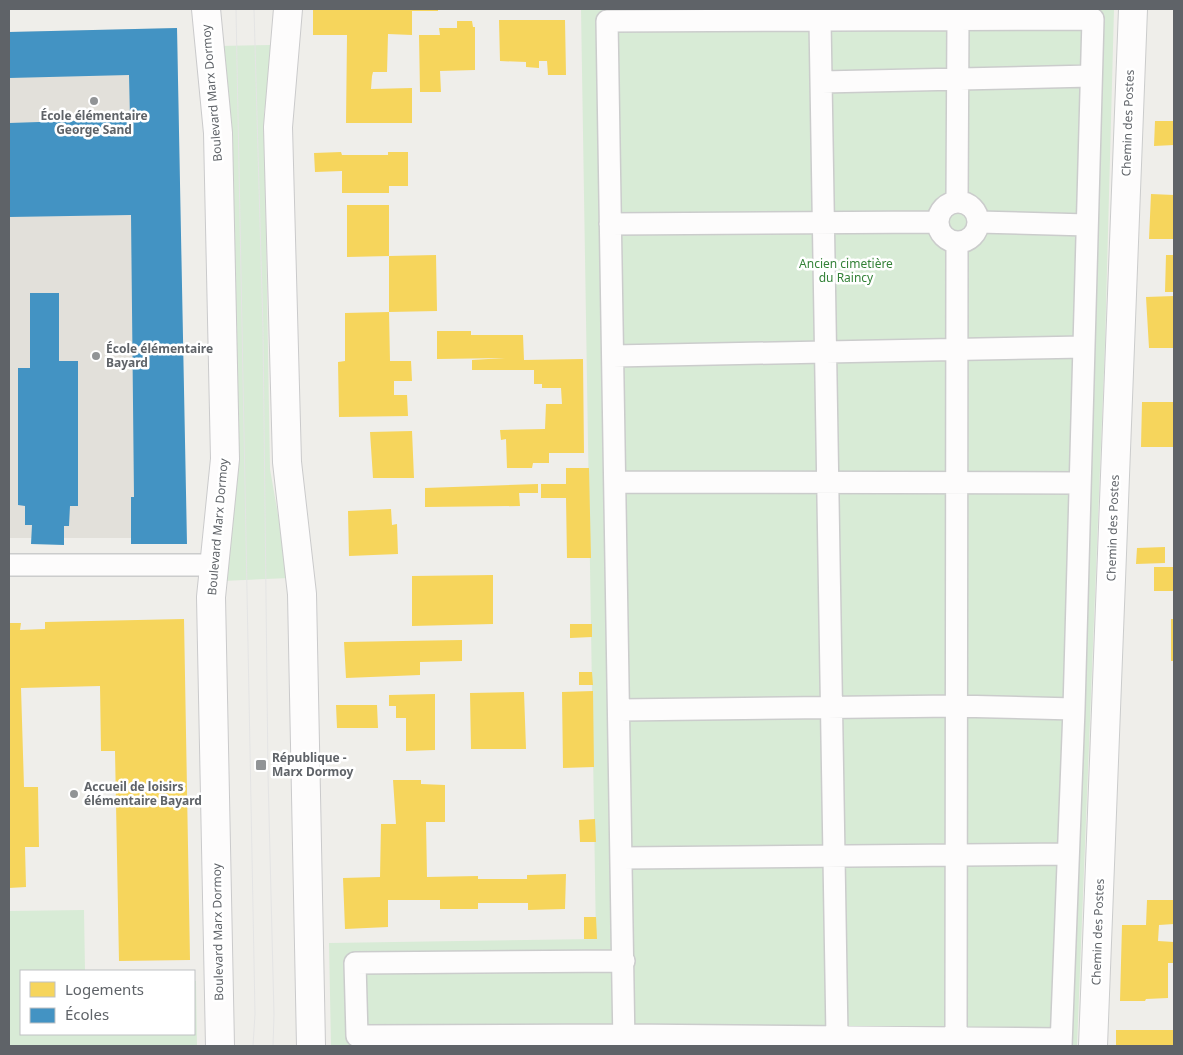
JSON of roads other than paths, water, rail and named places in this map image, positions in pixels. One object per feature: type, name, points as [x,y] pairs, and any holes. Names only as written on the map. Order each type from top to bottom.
[{"type":"main road","name":"Boulevard Marx Dormoy","points":[[206,9],[218,133],[225,449],[211,597],[220,1046]]},
{"type":"main road","points":[[288,9],[278,127],[287,462],[302,594],[311,1046]]},
{"type":"main road","name":"Chemin des Postes","points":[[1093,1046],[1133,9]]},
{"type":"lane","points":[[957,202],[958,19]]},
{"type":"lane","points":[[624,961],[355,962],[356,1036],[624,1040],[837,1037],[956,1043],[1061,1043],[1074,709],[1093,19],[607,21],[620,710],[624,961],[624,1040]]},
{"type":"lane","points":[[820,20],[837,1037]]},
{"type":"lane","points":[[822,82],[1091,76]]},
{"type":"lane","points":[[957,202],[974,210],[978,222],[972,237],[957,243],[943,236],[937,222],[943,208],[957,202]]},
{"type":"lane","points":[[610,224],[937,222]]},
{"type":"lane","points":[[978,222],[1087,225]]},
{"type":"lane","points":[[956,1043],[957,243]]},
{"type":"lane","points":[[613,356],[1084,347]]},
{"type":"lane","points":[[615,482],[1080,483]]},
{"type":"lane","points":[[9,565],[213,566]]},
{"type":"lane","points":[[620,710],[955,706],[1074,709]]},
{"type":"lane","points":[[622,858],[1068,854]]},
{"type":"tram line","points":[[236,9],[255,1014],[253,1046]]},
{"type":"tram line","points":[[254,9],[263,329],[273,1046]]},
{"type":"place","name":"École élémentaire George Sand","points":[[94,101]]},
{"type":"place","name":"École élémentaire Bayard","points":[[96,356]]},
{"type":"place","name":"République - Marx Dormoy","points":[[261,765]]},
{"type":"place","name":"Accueil de loisirs élémentaire Bayard","points":[[74,794]]},
{"type":"park label","name":"Ancien cimetière du Raincy","points":[[846,271]]}]
